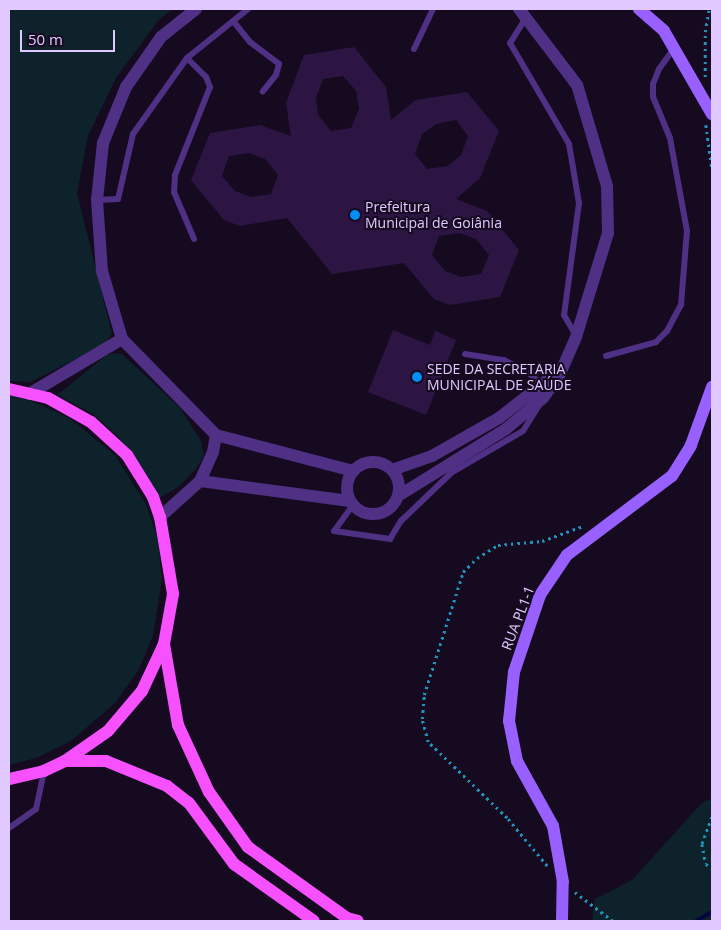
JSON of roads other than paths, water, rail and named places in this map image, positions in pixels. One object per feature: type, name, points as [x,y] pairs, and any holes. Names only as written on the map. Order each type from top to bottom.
[{"type":"main road","points":[[9,389],[48,398],[91,422],[127,455],[153,497],[160,517],[173,594],[164,644],[142,691],[108,731],[65,761],[44,771],[9,780]]},
{"type":"main road","points":[[164,644],[178,725],[209,792],[248,847],[347,918],[358,921]]},
{"type":"main road","points":[[65,761],[106,761],[167,786],[189,803],[234,864],[314,921]]},
{"type":"street","points":[[196,9],[161,37],[126,87],[103,142],[96,200],[102,271],[122,339],[216,435],[353,471]]},
{"type":"street","points":[[639,9],[664,31],[712,114]]},
{"type":"street","points":[[398,496],[446,470],[506,429],[559,376],[576,337],[608,233],[607,186],[577,85],[523,12]]},
{"type":"street","points":[[29,394],[122,339]]},
{"type":"street","name":"RUA PL1-1","points":[[560,919],[563,882],[553,826],[516,761],[509,721],[514,672],[540,594],[567,555],[672,476],[691,445],[712,387]]},
{"type":"street","points":[[392,470],[432,456],[543,392]]},
{"type":"street","points":[[160,517],[200,481],[212,452],[216,435]]},
{"type":"street","points":[[200,481],[352,503],[369,514],[378,514],[394,504],[398,496],[399,486],[392,470],[377,462],[360,466],[353,471],[347,486],[352,503]]},
{"type":"lane","points":[[96,200],[118,199],[133,134],[187,58],[248,9]]},
{"type":"lane","points":[[414,49],[433,9]]},
{"type":"lane","points":[[523,12],[510,43],[569,144],[580,203],[564,315],[576,337]]},
{"type":"lane","points":[[233,21],[250,42],[279,64],[276,75],[263,91]]},
{"type":"lane","points":[[606,356],[656,342],[667,331],[681,305],[687,231],[670,138],[653,97],[653,84],[659,69],[674,48]]},
{"type":"lane","points":[[187,58],[206,76],[210,87],[175,175],[174,192],[194,239]]},
{"type":"lane","points":[[466,354],[504,360],[530,374],[543,392]]},
{"type":"lane","points":[[352,503],[334,531],[390,539],[401,521],[446,470],[432,456]]},
{"type":"lane","points":[[9,828],[36,810],[44,771]]},
{"type":"waterway","points":[[696,921],[712,912]]},
{"type":"place","name":"Prefeitura Municipal de Goiânia","points":[[355,215]]},
{"type":"place","name":"SEDE DA SECRETARIA MUNICIPAL DE SAÚDE","points":[[417,377]]}]
